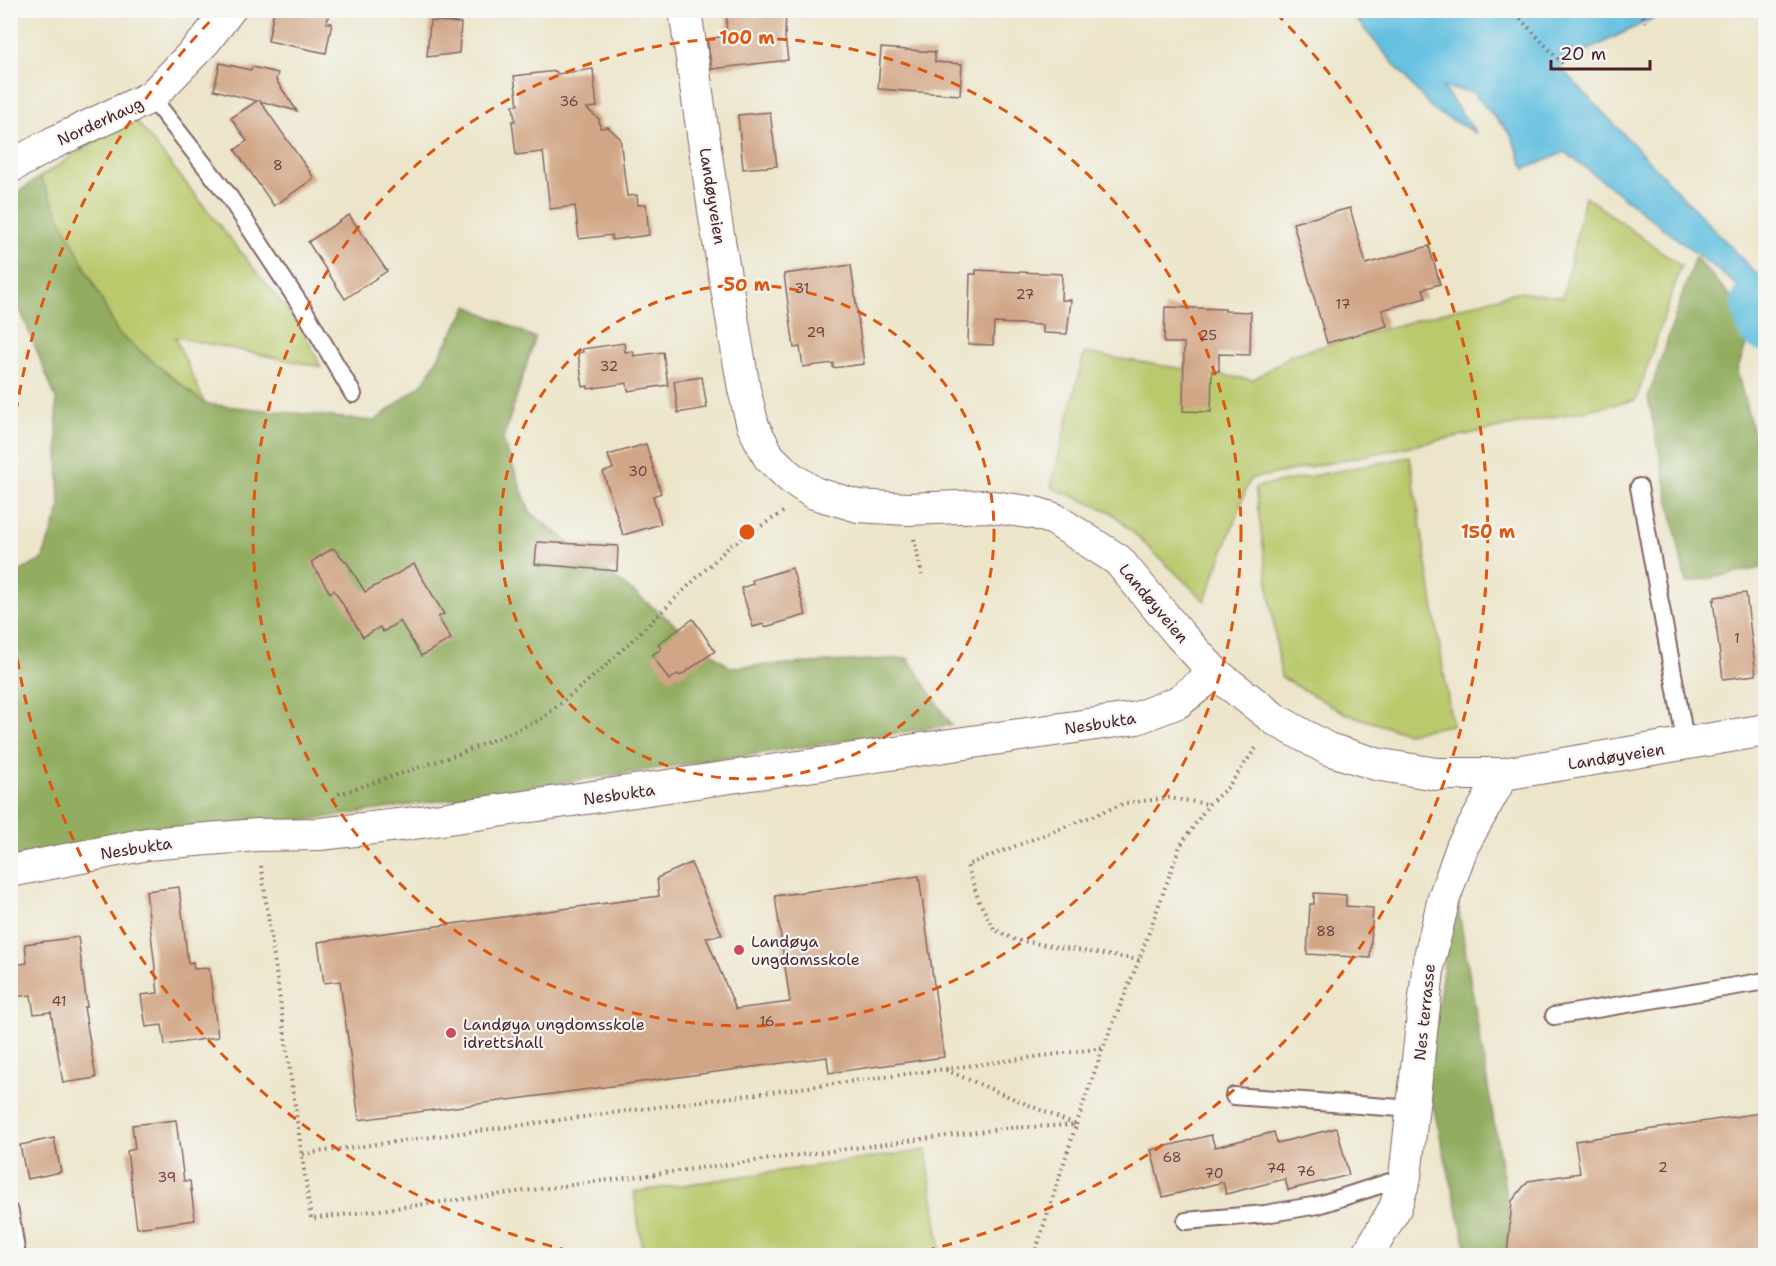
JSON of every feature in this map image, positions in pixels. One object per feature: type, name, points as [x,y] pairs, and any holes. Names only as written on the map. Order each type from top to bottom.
[{"type":"street","name":"Norderhaug","points":[[10,167],[53,143],[151,97],[205,41],[229,10]]},
{"type":"street","name":"Landøyveien","points":[[686,11],[715,217],[748,408],[753,426],[770,457],[791,478],[814,493],[858,506],[907,509],[986,507],[1035,513],[1054,519],[1118,560],[1215,674],[1276,720],[1328,749],[1376,764],[1436,774],[1503,774],[1766,730]]},
{"type":"street","name":"Nesbukta","points":[[10,871],[147,844],[256,835],[320,834],[500,811],[1137,718],[1178,702],[1215,674]]},
{"type":"street","name":"Nes terrasse","points":[[1367,1256],[1395,1208],[1406,1177],[1429,961],[1444,898],[1462,847],[1503,774]]},
{"type":"lane","points":[[151,97],[228,195],[307,315],[353,394]]},
{"type":"lane","points":[[1639,487],[1686,745]]},
{"type":"lane","points":[[1554,1016],[1766,981]]},
{"type":"lane","points":[[1234,1096],[1414,1108]]},
{"type":"lane","points":[[1186,1221],[1265,1214],[1318,1204],[1406,1177]]},
{"type":"lane","points":[[10,1212],[17,1256]]},
{"type":"path","points":[[1512,10],[1563,64]]},
{"type":"path","points":[[1641,10],[1645,22]]},
{"type":"path","points":[[320,834],[320,813],[339,794],[459,754],[540,720],[600,671],[731,545],[814,493]]},
{"type":"path","points":[[1034,1256],[1103,1048],[1180,846],[1209,804],[1228,787],[1276,720]]},
{"type":"path","points":[[1138,960],[1015,940],[994,929],[979,901],[967,865],[1126,803],[1169,798],[1209,804]]},
{"type":"path","points":[[256,835],[311,1219],[1007,1128],[1076,1125]]},
{"type":"path","points":[[303,1154],[1103,1048]]},
{"type":"path","points":[[944,1069],[1076,1125]]},
{"type":"green space","points":[[133,117],[303,330],[321,367],[175,337],[205,404],[118,333],[40,177]]},
{"type":"green space","points":[[40,177],[118,333],[205,404],[375,421],[424,382],[468,306],[535,338],[503,439],[530,512],[730,667],[908,658],[951,725],[11,864],[11,576],[42,560],[60,508],[56,399],[11,286],[11,197]]},
{"type":"green space","points":[[1585,196],[1681,266],[1636,400],[1250,479],[1205,601],[1111,512],[1051,487],[1084,353],[1253,380],[1291,355],[1516,292],[1563,297]]},
{"type":"green space","points":[[1695,257],[1754,322],[1737,371],[1765,478],[1766,567],[1686,583],[1648,398]]},
{"type":"green space","points":[[1410,457],[1452,725],[1407,733],[1346,714],[1281,677],[1255,487]]},
{"type":"green space","points":[[1455,888],[1516,1255],[1468,1255],[1427,1080]]},
{"type":"green space","points":[[926,1150],[941,1255],[643,1255],[634,1192]]},
{"type":"water","points":[[1349,11],[1672,11],[1558,65],[1765,283],[1765,299],[1761,304],[1565,152],[1525,169],[1511,135],[1472,92],[1443,88],[1476,133],[1433,110]]},
{"type":"building","points":[[274,10],[330,10],[327,23],[332,23],[326,53],[268,41]]},
{"type":"building","points":[[727,10],[786,10],[785,37],[788,60],[712,69],[707,39],[726,36]]},
{"type":"building","points":[[430,21],[461,23],[459,53],[427,57]]},
{"type":"building","points":[[881,48],[935,52],[935,62],[962,64],[960,95],[878,89]]},
{"type":"building","points":[[220,63],[278,73],[276,80],[297,111],[260,101],[314,178],[274,206],[235,150],[247,141],[231,118],[257,101],[214,90]]},
{"type":"building","points":[[593,69],[597,107],[586,108],[599,119],[600,128],[608,127],[620,138],[627,196],[637,195],[638,205],[646,204],[649,235],[612,240],[612,235],[579,239],[575,206],[550,209],[543,152],[516,155],[512,121],[515,121],[513,105],[518,105],[514,76],[556,71],[557,74]]},
{"type":"building","points":[[770,112],[777,166],[743,169],[738,115]]},
{"type":"building","points":[[1350,208],[1366,264],[1429,246],[1440,284],[1423,289],[1426,298],[1382,310],[1387,326],[1327,343],[1293,223]]},
{"type":"building","points":[[349,215],[387,271],[345,299],[308,242]]},
{"type":"building","points":[[851,265],[864,364],[833,368],[833,363],[803,367],[800,347],[794,348],[784,274]]},
{"type":"building","points":[[976,270],[1062,274],[1061,300],[1071,300],[1067,334],[1043,333],[1043,325],[994,323],[993,345],[968,344],[970,274],[976,274]]},
{"type":"building","points":[[1165,307],[1251,312],[1250,355],[1219,354],[1219,371],[1212,371],[1211,412],[1183,411],[1184,343],[1164,343]]},
{"type":"building","points":[[624,343],[625,352],[633,351],[634,356],[663,352],[668,385],[628,391],[627,383],[588,389],[588,386],[583,387],[578,353],[583,352],[582,349]]},
{"type":"building","points":[[702,377],[707,408],[678,413],[674,381]]},
{"type":"building","points":[[646,444],[661,493],[653,496],[661,524],[623,535],[603,472],[613,469],[608,455]]},
{"type":"building","points":[[537,542],[618,546],[617,571],[535,564]]},
{"type":"building","points":[[333,548],[348,564],[365,592],[414,564],[444,614],[438,617],[451,639],[421,656],[400,621],[383,632],[380,627],[363,637],[334,590],[330,593],[311,562]]},
{"type":"building","points":[[792,568],[806,615],[765,627],[764,624],[753,627],[741,588],[753,584],[752,580]]},
{"type":"building","points":[[1746,593],[1756,675],[1723,679],[1713,600],[1715,597]]},
{"type":"building","points":[[693,619],[715,651],[680,676],[678,674],[669,680],[652,655],[661,649],[658,644]]},
{"type":"building","points":[[691,863],[722,935],[706,937],[736,1009],[790,1002],[775,896],[919,876],[944,1057],[829,1073],[827,1057],[359,1120],[340,981],[324,983],[318,942],[659,896],[657,878]]},
{"type":"building","points":[[179,887],[188,963],[193,962],[194,969],[209,968],[218,1037],[165,1045],[162,1025],[146,1027],[141,995],[158,993],[146,891]]},
{"type":"building","points":[[1314,893],[1346,895],[1346,906],[1373,908],[1370,958],[1307,954],[1310,904],[1314,904]]},
{"type":"building","points":[[78,937],[87,1007],[84,1007],[96,1078],[63,1083],[51,1012],[34,1014],[31,995],[14,997],[10,966],[27,963],[25,944]]},
{"type":"building","points":[[1766,1112],[1766,1256],[1507,1256],[1512,1201],[1528,1181],[1580,1173],[1575,1141]]},
{"type":"building","points":[[176,1120],[184,1181],[190,1181],[195,1220],[137,1228],[127,1151],[135,1149],[132,1125]]},
{"type":"building","points":[[1337,1128],[1349,1175],[1288,1190],[1285,1179],[1226,1194],[1223,1182],[1163,1197],[1151,1150],[1211,1135],[1215,1147],[1274,1132],[1277,1143]]},
{"type":"building","points":[[54,1138],[61,1172],[27,1179],[20,1145]]},
{"type":"waterway","points":[[1761,304],[1766,322]]},
{"type":"place","name":"Landøya ungdomsskole","points":[[739,950]]},
{"type":"place","name":"Landøya ungdomsskole idrettshall","points":[[451,1033]]}]
